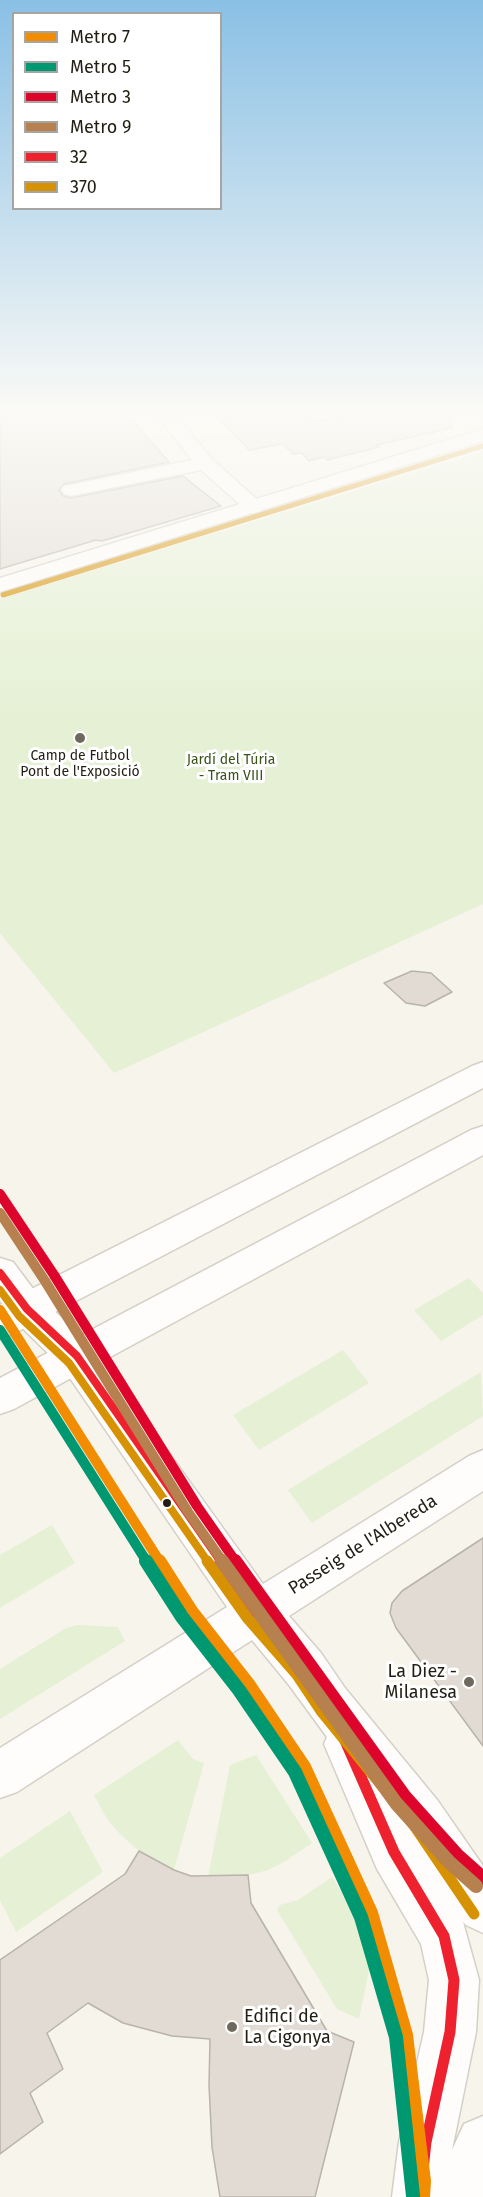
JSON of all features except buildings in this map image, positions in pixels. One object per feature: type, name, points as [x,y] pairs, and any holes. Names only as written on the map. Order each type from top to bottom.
[{"type":"street","points":[[0,585],[220,518]]},
{"type":"street","points":[[14,1316],[483,1074]]},
{"type":"street","points":[[0,1397],[483,1139]]},
{"type":"street","points":[[0,1273],[14,1316],[77,1356],[256,1613],[305,1669],[329,1704],[421,1818],[483,1908]]},
{"type":"street","name":"Passeig de l'Albereda","points":[[0,1775],[483,1469]]},
{"type":"street","points":[[329,1704],[394,1852],[444,1936],[454,1980],[450,2032],[426,2142],[420,2197]]},
{"type":"street","points":[[460,2197],[483,2143]]},
{"type":"green space","name":"Jardí del Túria - Tram VIII","points":[[266,518],[483,518],[483,904],[114,1073],[0,933],[0,599]]},
{"type":"green space","points":[[469,1278],[483,1293],[483,1315],[441,1341],[414,1310]]},
{"type":"green space","points":[[343,1350],[369,1383],[259,1450],[233,1415]]},
{"type":"green space","points":[[481,1372],[483,1416],[312,1523],[288,1490]]},
{"type":"green space","points":[[52,1525],[75,1563],[0,1608],[0,1555]]},
{"type":"green space","points":[[78,1625],[118,1627],[125,1641],[0,1719],[0,1669],[66,1628]]},
{"type":"green space","points":[[178,1740],[193,1759],[204,1763],[174,1870],[139,1851],[121,1835],[107,1819],[94,1795]]},
{"type":"green space","points":[[256,1755],[312,1843],[268,1870],[248,1875],[208,1877],[230,1765]]},
{"type":"green space","points":[[70,1811],[103,1872],[16,1932],[0,1900],[0,1858]]},
{"type":"green space","points":[[332,1877],[374,1946],[359,2019],[337,2009],[277,1910],[280,1905],[298,1900]]},
{"type":"metro line","name":"3","points":[[0,1194],[54,1275],[197,1506],[281,1626],[405,1797],[457,1855],[483,1878]]},
{"type":"metro line","name":"9","points":[[0,1213],[45,1281],[188,1512],[272,1632],[396,1803],[449,1862],[476,1886]]},
{"type":"metro line","name":"7","points":[[0,1310],[191,1611],[248,1684],[304,1767],[371,1913],[406,2035],[424,2181],[423,2197]]},
{"type":"metro line","name":"5","points":[[0,1330],[182,1617],[239,1690],[295,1772],[361,1917],[396,2037],[413,2196]]},
{"type":"transit line","name":"370","points":[[3,595],[253,518]]},
{"type":"transit line","name":"32","points":[[0,1273],[27,1309],[77,1356],[257,1613],[305,1669],[329,1704],[394,1852],[444,1936],[454,1980],[450,2032],[426,2142],[420,2197]]},
{"type":"transit line","name":"370","points":[[0,1290],[19,1316],[69,1363],[248,1619],[297,1675],[321,1711],[413,1824],[474,1914]]},
{"type":"place","name":"Camp de Futbol Pont de l'Exposició","points":[[80,738]]},
{"type":"place","name":"La Diez - Milanesa","points":[[469,1682]]},
{"type":"place","name":"Edifici de La Cigonya","points":[[232,2027]]}]
